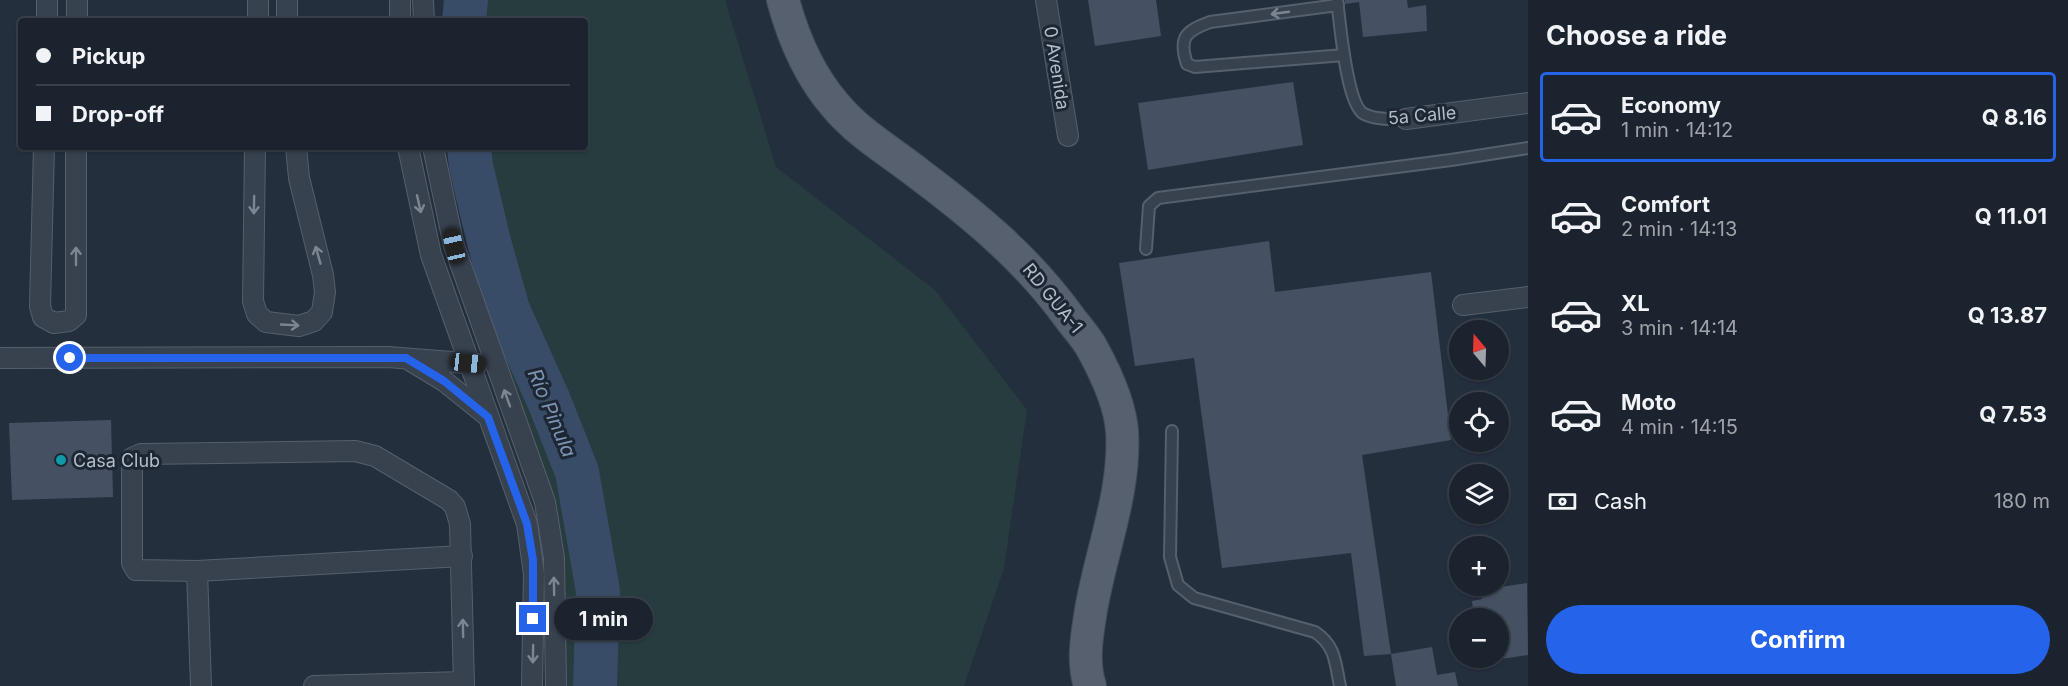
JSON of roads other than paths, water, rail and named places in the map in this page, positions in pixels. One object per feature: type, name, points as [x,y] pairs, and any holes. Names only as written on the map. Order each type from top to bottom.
[{"type":"main road","name":"RD GUA-1","points":[[783,0],[788,19],[807,63],[834,105],[868,138],[966,210],[1016,252],[1058,301],[1092,348],[1101,366],[1122,430],[1121,459],[1113,513],[1096,578],[1085,647],[1090,686]]},
{"type":"street","points":[[46,18],[48,0]]},
{"type":"street","points":[[77,0],[77,18]]},
{"type":"street","points":[[258,0],[258,18]]},
{"type":"street","points":[[287,0],[287,18]]},
{"type":"street","points":[[400,0],[400,18]]},
{"type":"street","points":[[423,0],[424,18]]},
{"type":"street","name":"0 Avenida","points":[[1046,0],[1068,136]]},
{"type":"street","name":"5a Calle","points":[[1406,119],[1528,103]]},
{"type":"street","points":[[44,150],[40,306],[44,317],[54,323],[69,321],[76,315],[76,150]]},
{"type":"street","points":[[255,150],[253,302],[257,314],[267,322],[299,326],[314,321],[322,312],[325,292],[323,275],[298,178],[296,150]]},
{"type":"street","points":[[409,150],[431,255],[468,363],[524,511],[532,549],[532,686]]},
{"type":"street","points":[[434,150],[454,246],[545,502],[554,558],[556,686]]},
{"type":"street","points":[[1463,305],[1528,297]]},
{"type":"street","points":[[0,358],[406,358],[496,365]]},
{"type":"street","points":[[406,358],[444,381],[488,417]]},
{"type":"street","points":[[314,686],[464,684],[462,556],[460,524],[455,507],[449,500],[367,453],[355,451],[136,454],[132,458],[133,567],[136,570],[197,571],[462,556]]},
{"type":"street","points":[[197,571],[201,686]]},
{"type":"lane","name":"5a Calle","points":[[1337,2],[1349,84],[1358,109],[1365,114],[1383,119],[1406,119]]},
{"type":"lane","points":[[1337,2],[1210,22],[1187,34],[1184,40],[1184,54],[1187,64],[1195,68],[1344,55]]},
{"type":"lane","points":[[1146,249],[1149,206],[1158,198],[1451,160],[1528,147]]},
{"type":"lane","points":[[1172,431],[1170,557],[1178,585],[1194,598],[1315,632],[1327,640],[1332,649],[1340,686]]},
{"type":"waterway","name":"Río Pinula","points":[[464,18],[466,0]]},
{"type":"waterway","name":"Río Pinula","points":[[469,150],[489,242],[508,310],[549,401],[577,472],[598,591],[595,686]]},
{"type":"place","name":"Casa Club","points":[[61,460]]}]
